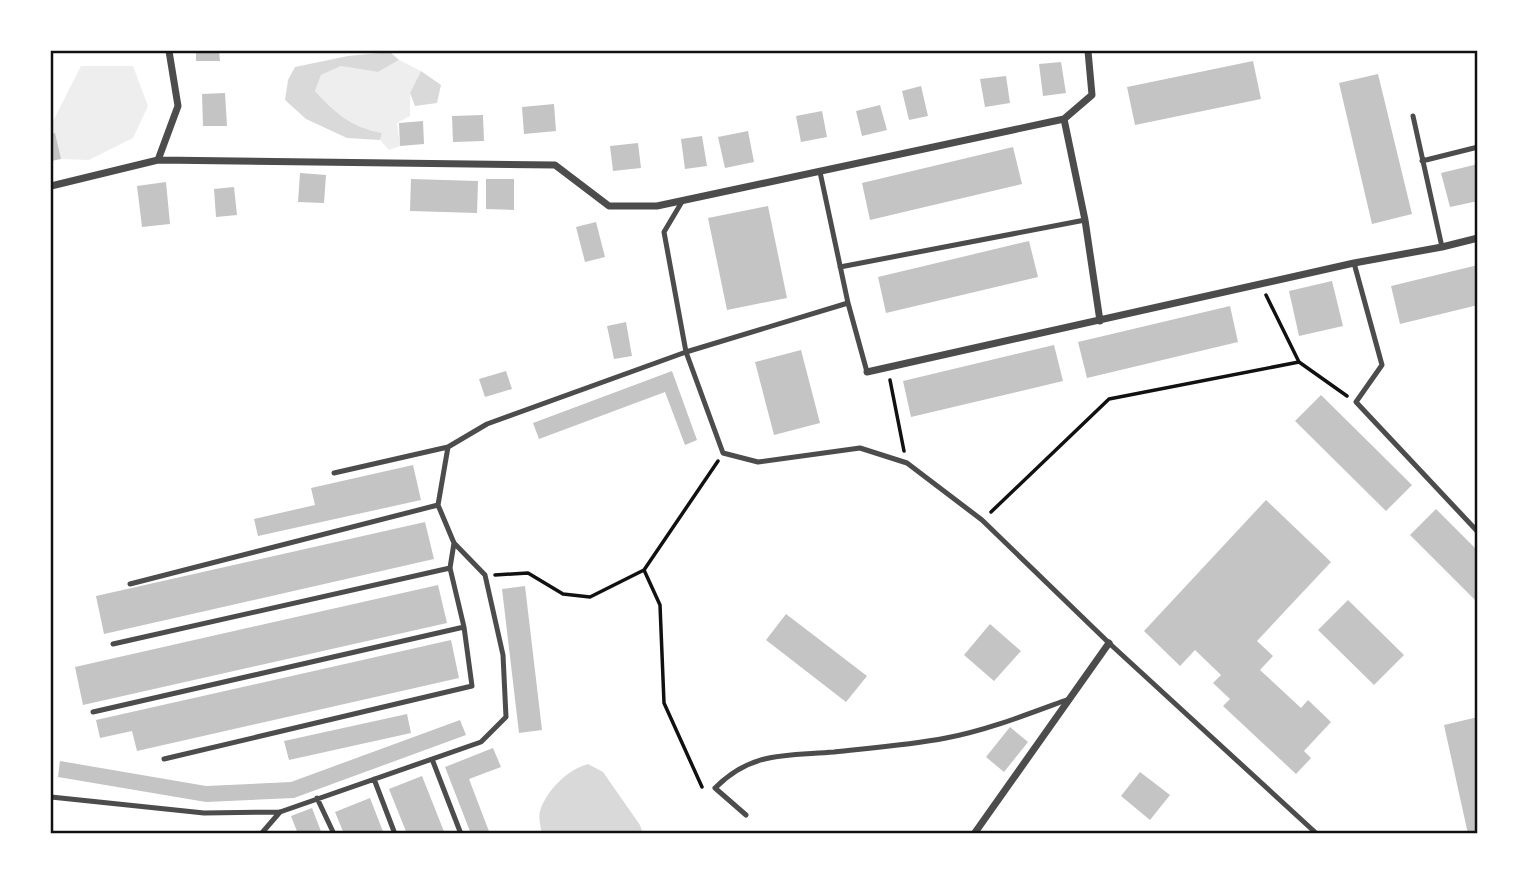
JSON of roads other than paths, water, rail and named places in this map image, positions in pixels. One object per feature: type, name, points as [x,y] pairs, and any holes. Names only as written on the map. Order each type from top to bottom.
[{"type":"street","points":[[158,160],[178,106],[169,51]]},
{"type":"street","points":[[51,186],[158,160],[555,165],[609,206],[657,206],[1064,119],[1092,95],[1088,51]]},
{"type":"street","points":[[1064,119],[1085,220],[1100,321]]},
{"type":"street","points":[[867,372],[1354,263],[1478,238]]},
{"type":"street","points":[[974,834],[1110,643]]},
{"type":"lane","points":[[1413,116],[1442,247]]},
{"type":"lane","points":[[1422,161],[1478,147]]},
{"type":"lane","points":[[820,172],[848,303],[867,372]]},
{"type":"lane","points":[[683,200],[664,232],[686,352],[723,453],[758,462],[860,448],[907,463],[982,520],[1110,643],[1317,834]]},
{"type":"lane","points":[[841,267],[1085,220]]},
{"type":"lane","points":[[1354,263],[1382,365],[1356,402],[1478,532]]},
{"type":"lane","points":[[334,472],[448,447],[487,424],[686,352],[848,303]]},
{"type":"lane","points":[[51,797],[204,813],[280,812],[481,742],[506,718],[503,655],[485,575],[454,543],[438,505],[448,447]]},
{"type":"lane","points":[[131,584],[438,505]]},
{"type":"lane","points":[[164,759],[472,686],[464,627],[450,568],[454,543]]},
{"type":"lane","points":[[113,643],[450,568]]},
{"type":"lane","points":[[93,712],[464,627]]},
{"type":"lane","points":[[746,815],[715,788],[732,771],[778,755],[832,752],[945,738],[999,725],[1069,699]]},
{"type":"lane","points":[[432,759],[461,834]]},
{"type":"lane","points":[[374,779],[395,834]]},
{"type":"lane","points":[[317,799],[334,834]]},
{"type":"lane","points":[[261,834],[280,812]]}]
